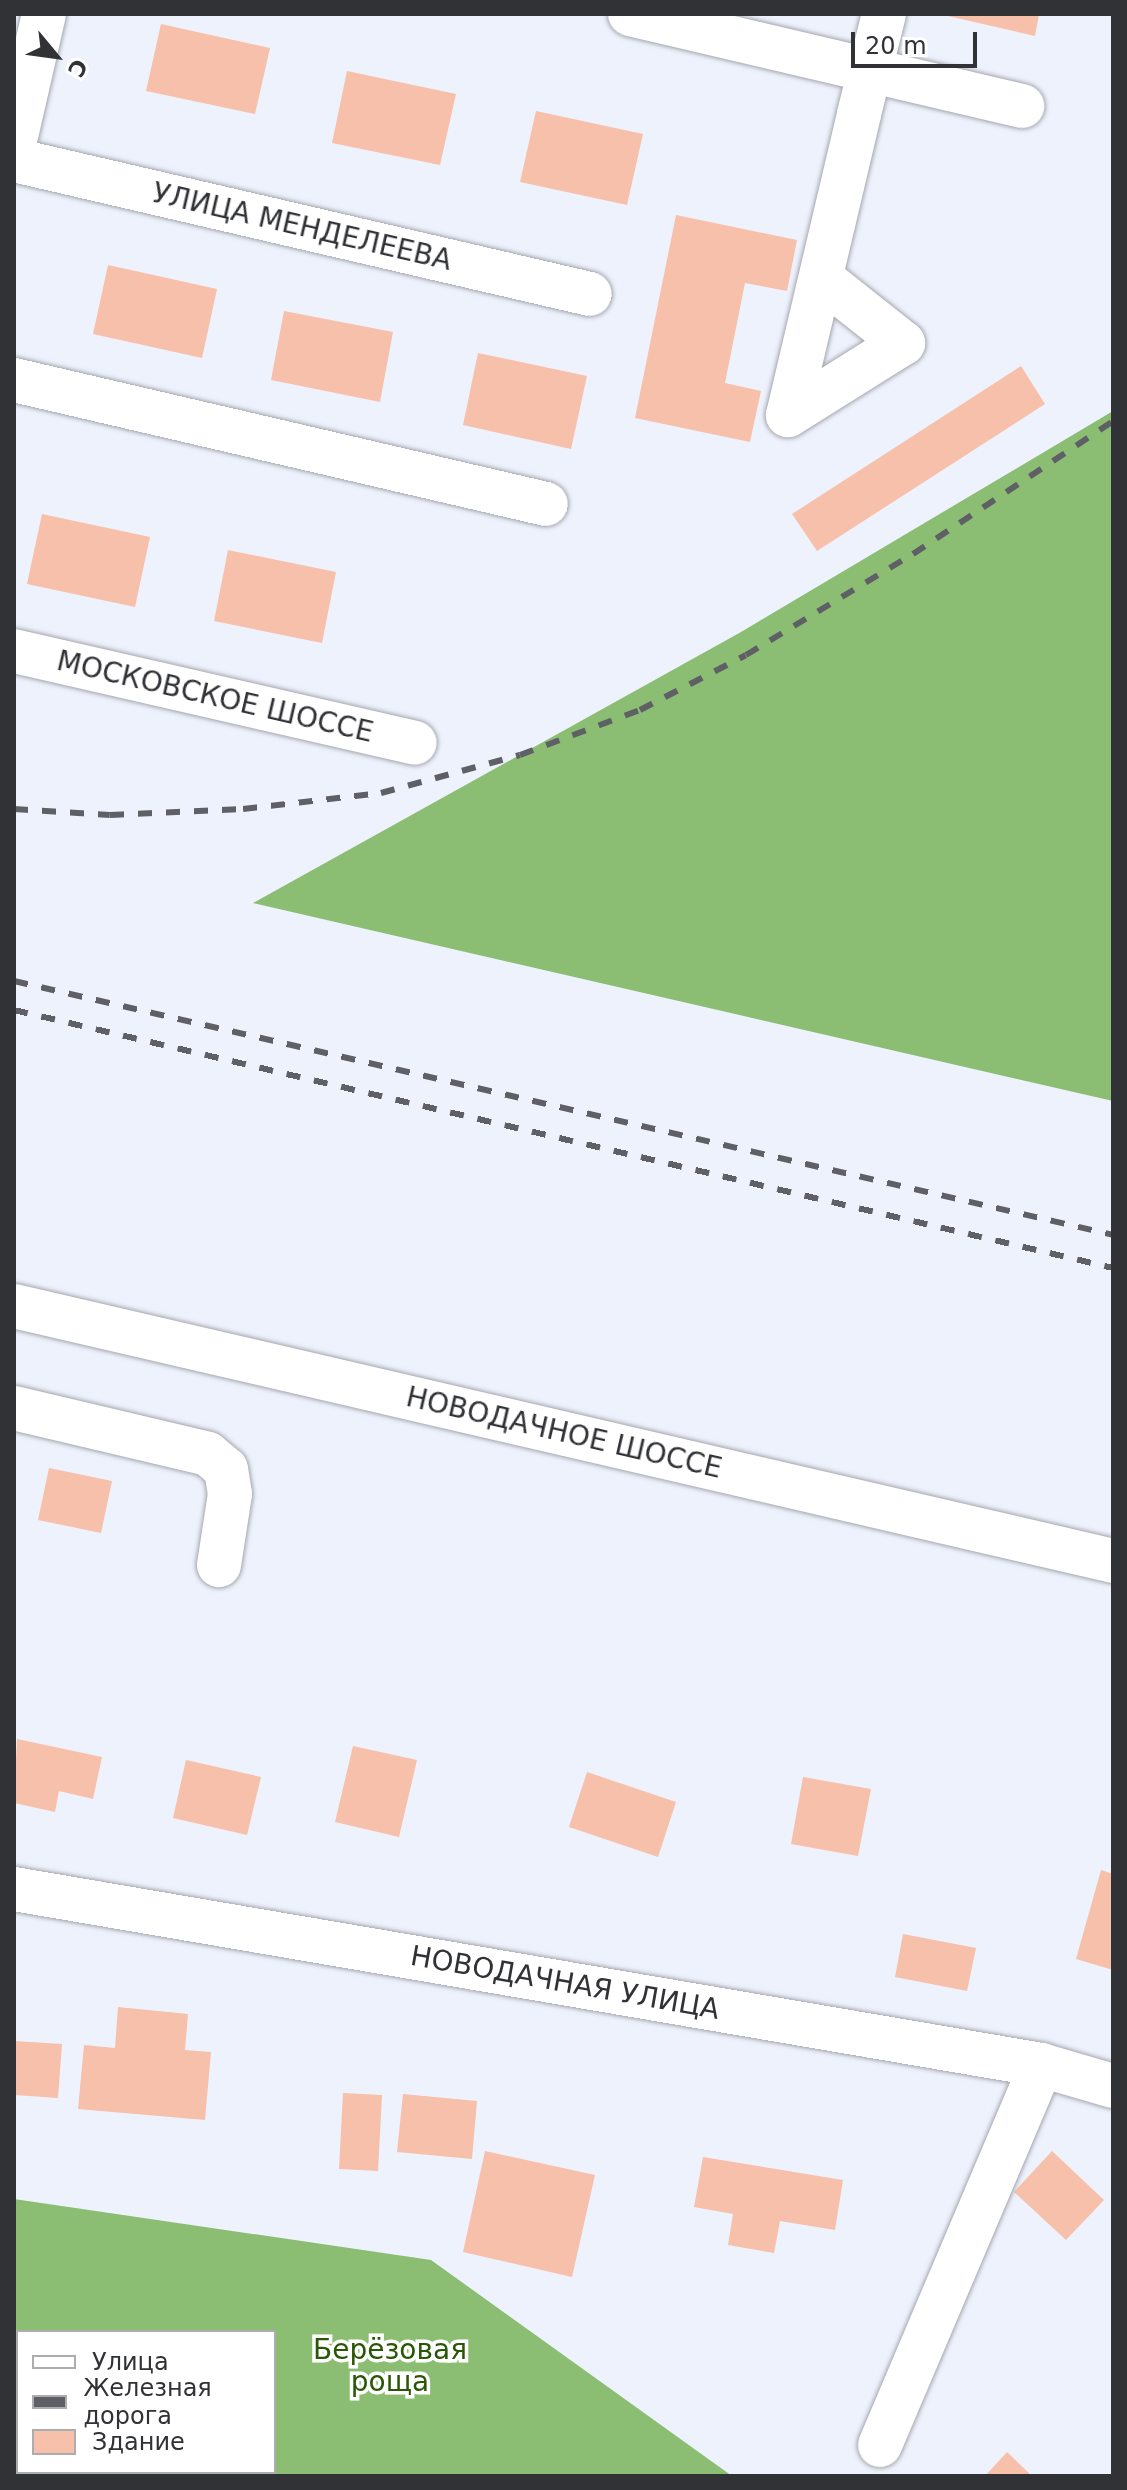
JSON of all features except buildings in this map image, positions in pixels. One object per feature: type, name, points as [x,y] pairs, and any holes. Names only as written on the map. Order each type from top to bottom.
[{"type":"street","points":[[14,145],[44,14]]},
{"type":"street","points":[[630,14],[1022,106]]},
{"type":"street","points":[[821,278],[884,14]]},
{"type":"street","name":"УЛИЦА МЕНДЕЛЕЕВА","points":[[14,160],[590,294]]},
{"type":"street","points":[[14,380],[546,504]]},
{"type":"street","name":"МОСКОВСКОЕ ШОССЕ","points":[[14,651],[415,743]]},
{"type":"street","name":"НОВОДАЧНОЕ ШОССЕ","points":[[14,1306],[1113,1561]]},
{"type":"street","points":[[14,1408],[208,1454],[226,1469],[230,1494],[219,1565]]},
{"type":"street","name":"НОВОДАЧНАЯ УЛИЦА","points":[[14,1889],[1041,2065],[1113,2086]]},
{"type":"street","points":[[880,2445],[1041,2065]]},
{"type":"green space","points":[[1113,411],[1113,1101],[253,903],[741,632]]},
{"type":"green space","name":"Берёзовая роща","points":[[14,2199],[431,2260],[732,2476],[14,2476]]},
{"type":"railway","points":[[14,809],[110,815],[243,809],[381,793],[520,755],[640,710],[746,655],[913,554],[1113,421]]},
{"type":"railway","points":[[14,981],[1113,1235]]},
{"type":"railway","points":[[14,1010],[1113,1268]]}]
